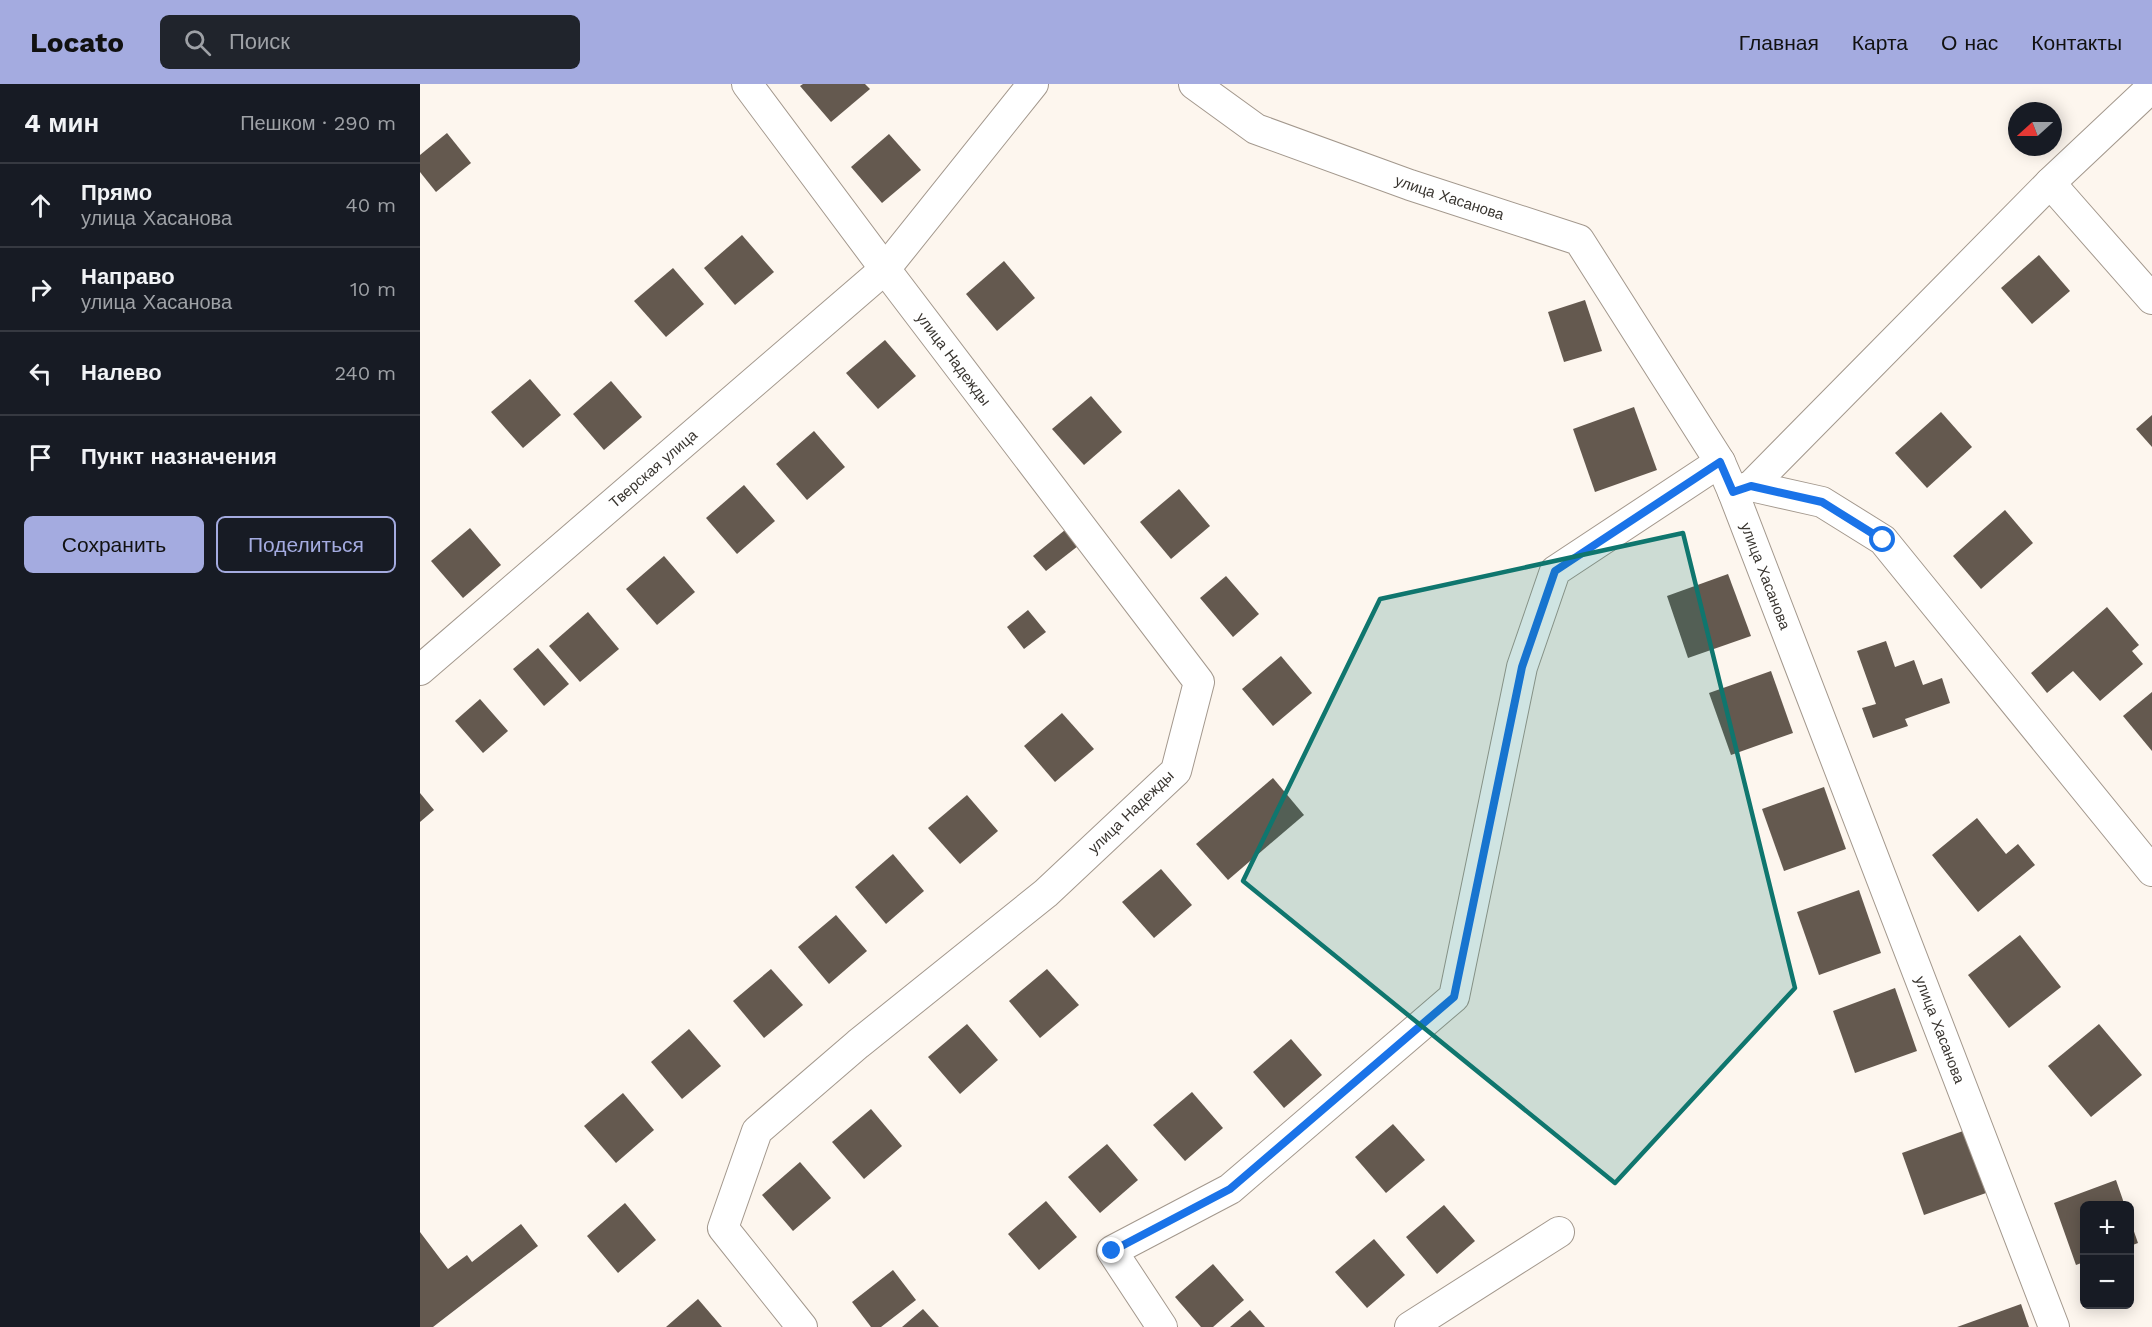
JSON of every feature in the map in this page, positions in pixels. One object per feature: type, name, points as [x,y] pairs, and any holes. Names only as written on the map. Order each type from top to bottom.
[{"type":"street","name":"улица Надежды","points":[[747,84],[1199,682],[1176,771],[1046,892],[858,1044],[757,1131],[723,1228],[802,1327]]},
{"type":"street","name":"Тверская улица","points":[[420,670],[885,269],[1033,84]]},
{"type":"street","name":"улица Хасанова","points":[[1194,84],[1256,129],[1410,185],[1579,240],[1720,462],[1742,489],[2054,1327]]},
{"type":"street","points":[[1742,489],[2050,183],[2152,87]]},
{"type":"street","points":[[2050,183],[2152,299]]},
{"type":"street","points":[[1162,1327],[1112,1251],[1230,1189],[1454,997],[1522,667],[1555,571],[1720,462]]},
{"type":"street","points":[[1742,489],[1822,502],[1883,540],[2152,871]]},
{"type":"street","points":[[1410,1327],[1559,1232]]},
{"type":"highlighted area","points":[[1683,533],[1795,988],[1615,1183],[1243,881],[1380,599]]},
{"type":"building","points":[[803,84],[865,84],[870,89],[831,122],[800,86]]},
{"type":"building","points":[[447,133],[471,163],[436,192],[420,172],[420,155]]},
{"type":"building","points":[[889,134],[921,170],[882,203],[851,167]]},
{"type":"building","points":[[742,235],[774,272],[735,305],[704,268]]},
{"type":"building","points":[[2039,255],[2070,291],[2032,324],[2001,288]]},
{"type":"building","points":[[1004,261],[1035,298],[997,331],[966,294]]},
{"type":"building","points":[[673,268],[704,304],[666,337],[634,301]]},
{"type":"building","points":[[1585,300],[1602,351],[1564,362],[1548,312]]},
{"type":"building","points":[[885,340],[916,376],[878,409],[846,373]]},
{"type":"building","points":[[530,379],[561,415],[523,448],[491,412]]},
{"type":"building","points":[[611,381],[642,417],[604,450],[573,414]]},
{"type":"building","points":[[1091,396],[1122,432],[1084,465],[1052,429]]},
{"type":"building","points":[[1634,407],[1657,470],[1595,492],[1573,429]]},
{"type":"building","points":[[1941,412],[1972,447],[1927,488],[1895,453]]},
{"type":"building","points":[[2152,415],[2152,447],[2136,429]]},
{"type":"building","points":[[814,431],[845,467],[807,500],[776,464]]},
{"type":"building","points":[[744,485],[775,521],[737,554],[706,518]]},
{"type":"building","points":[[1179,489],[1210,526],[1171,559],[1140,522]]},
{"type":"building","points":[[2005,510],[2033,543],[1981,589],[1953,556]]},
{"type":"building","points":[[470,528],[501,565],[463,598],[431,561]]},
{"type":"building","points":[[1065,530],[1078,546],[1046,571],[1033,556]]},
{"type":"building","points":[[664,556],[695,592],[657,625],[626,589]]},
{"type":"building","points":[[1728,574],[1751,636],[1688,658],[1667,596]]},
{"type":"building","points":[[1226,576],[1259,614],[1233,637],[1200,598]]},
{"type":"building","points":[[2107,607],[2139,645],[2132,651],[2143,664],[2100,701],[2073,671],[2047,693],[2031,673]]},
{"type":"building","points":[[1028,610],[1046,632],[1024,649],[1007,627]]},
{"type":"building","points":[[588,612],[619,649],[580,682],[549,646]]},
{"type":"building","points":[[1886,641],[1895,667],[1914,660],[1923,685],[1942,678],[1950,703],[1905,719],[1908,726],[1873,738],[1862,708],[1876,704],[1857,651]]},
{"type":"building","points":[[538,648],[569,684],[544,706],[513,669]]},
{"type":"building","points":[[1281,656],[1312,693],[1273,726],[1242,689]]},
{"type":"building","points":[[1771,671],[1793,733],[1731,755],[1709,693]]},
{"type":"building","points":[[2152,692],[2152,751],[2123,716]]},
{"type":"building","points":[[480,699],[508,731],[483,753],[455,721]]},
{"type":"building","points":[[1062,713],[1094,749],[1055,782],[1024,746]]},
{"type":"building","points":[[1273,778],[1304,815],[1228,880],[1196,844]]},
{"type":"building","points":[[1824,787],[1846,849],[1784,871],[1762,809]]},
{"type":"building","points":[[420,793],[434,810],[420,822]]},
{"type":"building","points":[[967,795],[998,831],[960,864],[928,828]]},
{"type":"building","points":[[1977,818],[2006,854],[2018,844],[2035,865],[1978,912],[1932,855]]},
{"type":"building","points":[[893,854],[924,891],[886,924],[855,887]]},
{"type":"building","points":[[1161,869],[1192,905],[1154,938],[1122,902]]},
{"type":"building","points":[[1859,890],[1881,953],[1819,975],[1797,912]]},
{"type":"building","points":[[836,915],[867,951],[829,984],[798,947]]},
{"type":"building","points":[[2020,935],[2061,987],[2009,1028],[1968,975]]},
{"type":"building","points":[[771,969],[803,1005],[764,1038],[733,1001]]},
{"type":"building","points":[[1047,969],[1079,1005],[1040,1038],[1009,1001]]},
{"type":"building","points":[[1895,988],[1917,1051],[1855,1073],[1833,1011]]},
{"type":"building","points":[[967,1024],[998,1060],[960,1094],[928,1057]]},
{"type":"building","points":[[2099,1024],[2142,1075],[2091,1117],[2048,1066]]},
{"type":"building","points":[[689,1029],[721,1066],[682,1099],[651,1062]]},
{"type":"building","points":[[1291,1039],[1322,1075],[1284,1108],[1253,1072]]},
{"type":"building","points":[[1192,1092],[1223,1128],[1185,1161],[1153,1125]]},
{"type":"building","points":[[623,1093],[654,1130],[616,1163],[584,1126]]},
{"type":"building","points":[[871,1109],[902,1146],[864,1179],[832,1142]]},
{"type":"building","points":[[1393,1124],[1425,1160],[1386,1193],[1355,1157]]},
{"type":"building","points":[[1963,1131],[1986,1193],[1924,1215],[1902,1153]]},
{"type":"building","points":[[1107,1144],[1138,1180],[1100,1213],[1068,1177]]},
{"type":"building","points":[[800,1162],[831,1198],[793,1231],[762,1195]]},
{"type":"building","points":[[2116,1180],[2123,1201],[2080,1201],[2080,1264],[2076,1265],[2054,1203]]},
{"type":"building","points":[[1046,1201],[1077,1237],[1039,1270],[1008,1234]]},
{"type":"building","points":[[625,1203],[656,1240],[618,1273],[587,1236]]},
{"type":"building","points":[[1444,1205],[1475,1241],[1437,1274],[1406,1237]]},
{"type":"building","points":[[521,1224],[538,1246],[433,1327],[420,1327],[420,1232],[448,1269],[467,1255],[472,1262]]},
{"type":"building","points":[[2134,1232],[2138,1243],[2134,1244]]},
{"type":"building","points":[[1374,1239],[1405,1275],[1367,1308],[1335,1272]]},
{"type":"building","points":[[1213,1264],[1244,1300],[1213,1327],[1201,1327],[1175,1297]]},
{"type":"building","points":[[893,1270],[916,1300],[881,1327],[871,1327],[852,1302]]},
{"type":"building","points":[[698,1299],[722,1327],[666,1327]]},
{"type":"building","points":[[2021,1304],[2029,1327],[1957,1327]]},
{"type":"building","points":[[923,1309],[939,1327],[902,1327]]},
{"type":"building","points":[[1250,1310],[1265,1327],[1230,1327]]},
{"type":"route","points":[[1112,1251],[1230,1189],[1454,997],[1522,667],[1555,571],[1720,462],[1733,492],[1751,486],[1822,502],[1883,540]]}]
